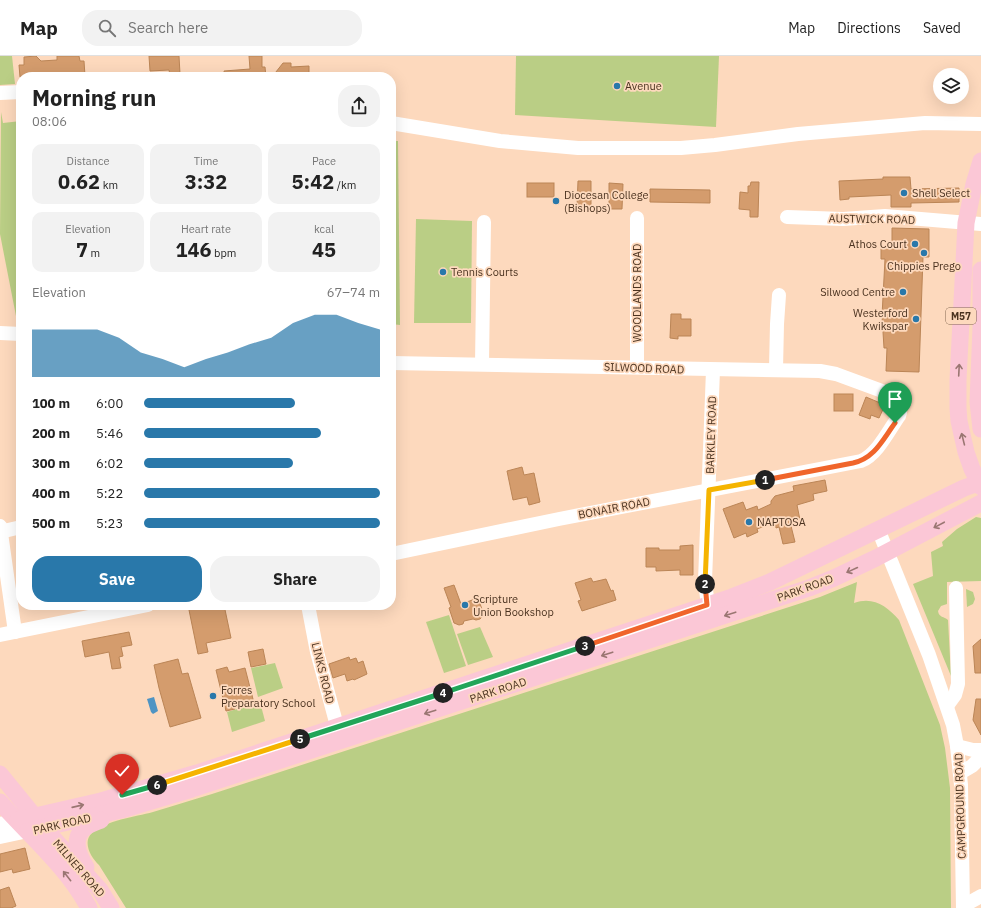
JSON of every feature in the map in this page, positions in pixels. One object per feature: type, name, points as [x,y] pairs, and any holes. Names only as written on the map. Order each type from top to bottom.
[{"type":"main road","name":"M57","points":[[980,484],[972,469],[966,452],[959,421],[958,380],[974,224],[974,184],[981,161]]},
{"type":"main road","name":"M57","points":[[981,270],[981,327],[978,395],[981,429]]},
{"type":"main road","name":"PARK ROAD","points":[[708,613],[878,529],[980,484]]},
{"type":"main road","name":"PARK ROAD","points":[[31,824],[121,810],[199,787],[339,734],[708,613],[809,588],[834,578],[887,552],[981,503]]},
{"type":"main road","name":"PARK ROAD","points":[[31,824],[197,773],[339,734]]},
{"type":"main road","name":"MILNER ROAD","points":[[0,774],[31,824],[89,908]]},
{"type":"main road","name":"MILNER ROAD","points":[[0,802],[31,824],[100,890],[111,908]]},
{"type":"main road","points":[[100,890],[79,856],[77,849],[78,839],[86,827],[121,810]]},
{"type":"street","points":[[0,93],[16,92]]},
{"type":"street","points":[[396,124],[500,141],[578,148],[681,148],[798,134],[925,123],[981,124]]},
{"type":"street","name":"AUSTWICK ROAD","points":[[787,217],[843,219],[885,216],[974,224]]},
{"type":"street","name":"WOODLANDS ROAD","points":[[637,367],[638,218]]},
{"type":"street","points":[[482,364],[484,222]]},
{"type":"street","points":[[776,369],[779,295]]},
{"type":"street","points":[[0,333],[16,334]]},
{"type":"street","name":"SILWOOD ROAD","points":[[396,363],[637,367],[713,370],[776,369],[829,372],[893,395]]},
{"type":"street","name":"BARKLEY ROAD","points":[[708,613],[705,582],[713,370]]},
{"type":"street","name":"BONAIR ROAD","points":[[396,553],[865,460],[874,452],[900,416],[900,404],[893,395]]},
{"type":"street","points":[[15,632],[0,530],[16,528]]},
{"type":"street","name":"CAMPGROUND ROAD","points":[[878,529],[929,655],[947,706],[957,746],[960,772],[963,907]]},
{"type":"street","points":[[947,706],[955,695],[958,684],[956,588]]},
{"type":"street","points":[[0,635],[123,610]]},
{"type":"street","name":"LINKS ROAD","points":[[309,610],[317,652],[339,734]]},
{"type":"street","points":[[957,746],[973,750],[981,750]]},
{"type":"street","points":[[960,772],[972,766],[981,757]]},
{"type":"street","name":"PARK ROAD","points":[[0,824],[31,824]]},
{"type":"street","name":"PARK ROAD","points":[[0,837],[31,824]]},
{"type":"street","points":[[963,907],[981,896]]},
{"type":"green space","points":[[0,56],[12,56],[15,84],[0,85]]},
{"type":"green space","name":"Avenue","points":[[516,56],[719,56],[716,127],[515,115]]},
{"type":"green space","points":[[1,112],[3,123],[16,122],[16,316],[0,234]]},
{"type":"green space","points":[[396,141],[398,141],[400,325],[396,325]]},
{"type":"green space","name":"Tennis Courts","points":[[416,219],[472,221],[471,323],[414,323]]},
{"type":"green space","points":[[976,517],[981,518],[981,581],[947,582],[947,604],[941,606],[938,611],[941,616],[948,620],[951,676],[913,584],[933,576],[931,552],[943,546],[942,542],[957,529]]},
{"type":"green space","points":[[857,582],[854,603],[867,601],[879,604],[890,610],[899,620],[940,725],[945,748],[950,788],[951,908],[126,908],[89,850],[88,841],[92,833],[113,822],[153,812],[212,794],[820,597]]},
{"type":"green space","points":[[966,589],[973,592],[975,599],[973,604],[967,607]]},
{"type":"green space","points":[[449,615],[466,666],[444,673],[426,622]]},
{"type":"green space","points":[[480,627],[493,657],[468,665],[457,634]]},
{"type":"green space","points":[[275,663],[283,688],[258,697],[251,668]]},
{"type":"green space","points":[[260,702],[265,721],[232,732],[227,712]]},
{"type":"water","points":[[154,697],[158,711],[153,714],[147,699]]},
{"type":"building","points":[[36,56],[41,61],[57,60],[57,56],[79,56],[80,61],[84,61],[85,72],[20,72],[19,65],[24,65],[24,57]]},
{"type":"building","points":[[149,56],[179,56],[180,72],[169,72],[169,70],[150,71]]},
{"type":"building","points":[[249,56],[262,56],[262,67],[265,67],[266,72],[224,71],[250,69]]},
{"type":"building","points":[[283,63],[291,63],[291,67],[309,66],[309,72],[276,72]]},
{"type":"building","points":[[883,177],[910,177],[911,189],[959,188],[959,202],[911,203],[911,207],[891,207],[891,195],[849,197],[849,199],[840,200],[839,181],[883,179]]},
{"type":"building","points":[[578,181],[591,181],[591,206],[577,206]]},
{"type":"building","points":[[751,182],[759,182],[758,217],[750,217],[750,210],[739,209],[740,192],[748,193],[748,186],[750,186]]},
{"type":"building","points":[[527,183],[554,183],[554,197],[527,197]]},
{"type":"building","points":[[609,183],[623,184],[622,209],[609,209]]},
{"type":"building","points":[[650,189],[710,190],[710,203],[650,202]]},
{"type":"building","points":[[892,228],[929,229],[929,257],[923,257],[919,372],[886,371],[887,348],[884,348],[882,316],[885,259],[881,259],[881,247],[892,247]]},
{"type":"building","points":[[671,314],[681,314],[681,319],[691,319],[691,336],[678,336],[678,339],[670,338]]},
{"type":"building","points":[[834,394],[853,394],[853,411],[834,411]]},
{"type":"building","points":[[866,397],[885,405],[879,418],[871,415],[870,419],[859,415]]},
{"type":"building","points":[[522,467],[524,475],[534,473],[540,502],[529,505],[527,497],[513,500],[507,471]]},
{"type":"building","points":[[825,480],[827,491],[813,494],[814,500],[797,505],[800,520],[790,522],[795,542],[783,544],[779,527],[776,528],[775,522],[757,529],[758,532],[747,537],[746,533],[734,538],[723,509],[743,502],[746,510],[757,506],[758,510],[771,504],[771,501],[775,496],[794,491],[793,486]]},
{"type":"building","points":[[693,545],[693,575],[680,575],[680,570],[656,571],[656,567],[646,567],[646,548],[659,548],[659,550],[680,550],[680,546]]},
{"type":"building","points":[[591,578],[593,582],[606,579],[611,591],[613,590],[616,600],[582,611],[578,601],[581,600],[575,583]]},
{"type":"building","name":"Scripture Union Bookshop","points":[[454,585],[461,604],[478,598],[484,615],[480,619],[464,621],[463,624],[459,625],[454,623],[449,608],[451,607],[444,588]]},
{"type":"building","points":[[189,610],[225,610],[231,638],[206,643],[208,652],[198,654]]},
{"type":"building","points":[[129,632],[132,645],[121,647],[123,656],[119,657],[121,668],[112,669],[109,652],[85,657],[82,641]]},
{"type":"building","points":[[981,639],[981,673],[975,673],[973,646]]},
{"type":"building","points":[[263,649],[266,664],[251,667],[248,652]]},
{"type":"building","points":[[349,657],[350,660],[356,658],[358,663],[363,661],[367,674],[354,680],[347,681],[345,674],[333,678],[329,664]]},
{"type":"building","points":[[178,659],[182,674],[188,673],[201,718],[170,727],[154,665]]},
{"type":"building","points":[[227,667],[229,672],[245,668],[254,703],[234,707],[235,709],[226,711],[216,670]]},
{"type":"building","points":[[976,699],[981,699],[981,735],[973,720]]},
{"type":"building","points":[[25,848],[30,869],[13,873],[12,869],[0,872],[0,854]]},
{"type":"building","points":[[9,887],[16,906],[11,908],[0,908],[0,890]]},
{"type":"place","name":"Avenue","points":[[617,86]]},
{"type":"place","name":"Shell Select","points":[[904,193]]},
{"type":"place","name":"Diocesan College (Bishops)","points":[[556,201]]},
{"type":"place","name":"Athos Court","points":[[915,244]]},
{"type":"place","name":"Chippies Prego","points":[[924,253]]},
{"type":"place","name":"Tennis Courts","points":[[443,272]]},
{"type":"place","name":"Silwood Centre","points":[[903,292]]},
{"type":"place","name":"Westerford Kwikspar","points":[[916,319]]},
{"type":"place","name":"NAPTOSA","points":[[749,522]]},
{"type":"place","name":"Scripture Union Bookshop","points":[[465,605]]},
{"type":"place","name":"Forres Preparatory School","points":[[213,696]]},
{"type":"route","points":[[122,795],[216,767],[707,605],[705,582],[709,490],[865,460],[874,452],[895,423]]}]
